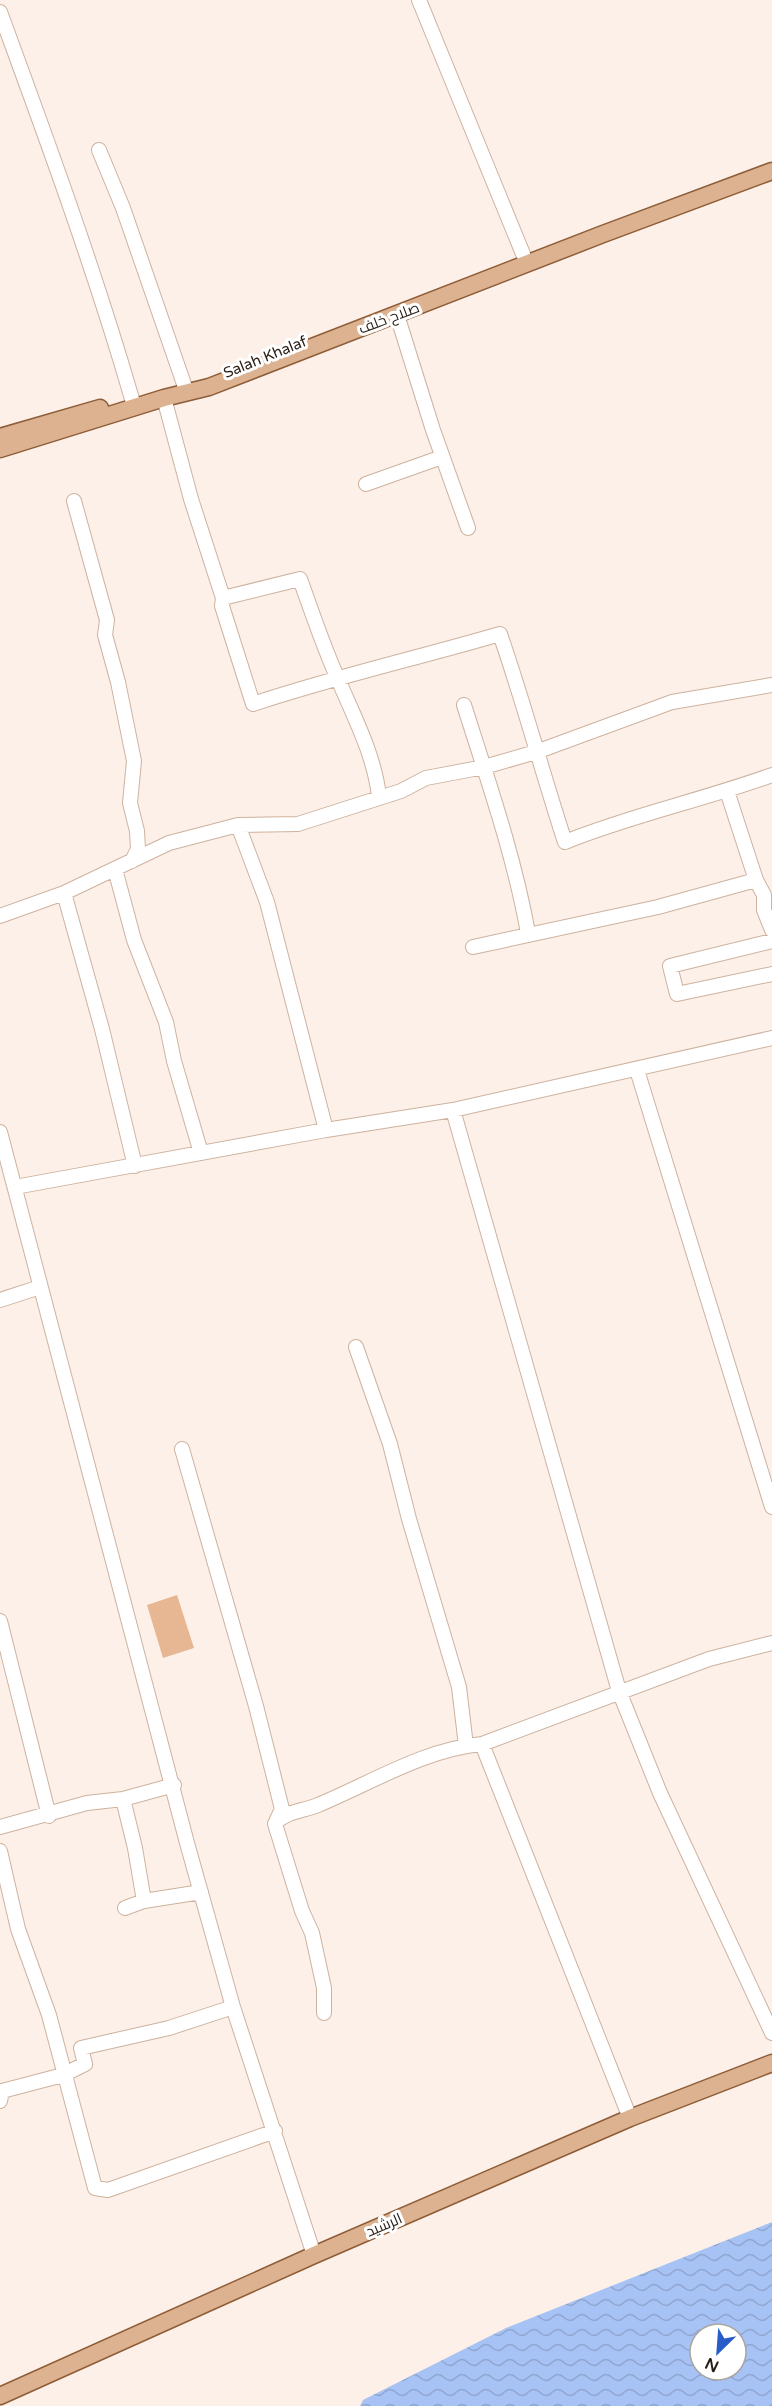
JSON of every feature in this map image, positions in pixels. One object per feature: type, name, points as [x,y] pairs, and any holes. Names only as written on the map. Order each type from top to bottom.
[{"type":"main road","points":[[523,254],[772,160]]},
{"type":"main road","name":"صلاح خلف","points":[[0,449],[164,398],[209,387],[772,171]]},
{"type":"main road","name":"Salah Khalaf","points":[[0,437],[132,399],[185,387],[236,369],[523,254]]},
{"type":"main road","name":"الرشيد","points":[[0,2396],[314,2255],[630,2118],[772,2063]]},
{"type":"street","points":[[419,0],[523,254]]},
{"type":"street","points":[[0,12],[53,156],[132,399]]},
{"type":"street","points":[[99,150],[123,208],[185,387]]},
{"type":"street","points":[[397,315],[442,457],[468,528]]},
{"type":"street","points":[[164,398],[191,500],[223,598],[222,606],[253,704],[500,634],[522,695],[536,752],[565,842],[646,812],[727,791],[772,775]]},
{"type":"street","points":[[366,484],[442,457]]},
{"type":"street","points":[[74,501],[107,620],[105,635],[118,682],[134,761],[130,803],[137,831],[138,849],[132,861]]},
{"type":"street","points":[[223,598],[300,579],[337,679],[358,723],[376,771],[379,796]]},
{"type":"street","points":[[0,916],[64,893],[169,843],[238,825],[298,824],[379,796],[401,791],[426,778],[484,767],[536,752],[672,702],[772,685]]},
{"type":"street","points":[[464,705],[519,879],[528,933]]},
{"type":"street","points":[[727,791],[756,880],[765,895],[764,910],[772,930]]},
{"type":"street","points":[[238,825],[267,902],[326,1130]]},
{"type":"street","points":[[115,869],[134,940],[166,1022],[174,1061],[201,1153]]},
{"type":"street","points":[[473,947],[528,933],[658,907],[756,880]]},
{"type":"street","points":[[64,893],[102,1029],[135,1166]]},
{"type":"street","points":[[772,941],[670,966],[677,994],[772,974]]},
{"type":"street","points":[[15,1187],[326,1130],[453,1110],[772,1038]]},
{"type":"street","points":[[637,1070],[772,1507]]},
{"type":"street","points":[[453,1110],[619,1691],[660,1793],[772,2033]]},
{"type":"street","points":[[0,1132],[3,1157],[15,1187],[80,1443],[233,2007],[314,2255]]},
{"type":"street","points":[[0,1300],[34,1289]]},
{"type":"street","points":[[356,1347],[390,1444],[409,1519],[459,1687],[466,1746]]},
{"type":"street","points":[[182,1449],[256,1706],[282,1809],[275,1824],[302,1911],[312,1933],[324,1988],[324,2013]]},
{"type":"street","points":[[0,1621],[49,1816]]},
{"type":"street","points":[[275,1824],[284,1815],[314,1807],[448,1749],[482,1744],[709,1659],[772,1643]]},
{"type":"street","points":[[482,1744],[630,2118]]},
{"type":"street","points":[[0,1827],[49,1816],[87,1803],[123,1799],[174,1785]]},
{"type":"street","points":[[123,1799],[135,1848],[144,1901]]},
{"type":"street","points":[[0,1851],[14,1912],[38,1992],[49,2015],[63,2075],[95,2188],[101,2191],[139,2180],[275,2131]]},
{"type":"street","points":[[125,1908],[144,1901],[201,1892]]},
{"type":"street","points":[[0,1915],[14,1912]]},
{"type":"street","points":[[0,2101],[2,2091],[63,2075],[85,2064],[81,2048],[169,2028],[233,2007]]},
{"type":"shaded area","points":[[177,1595],[194,1648],[163,1658],[147,1605]]},
{"type":"water","points":[[772,2222],[772,2406],[360,2406],[363,2400],[506,2328]]}]
